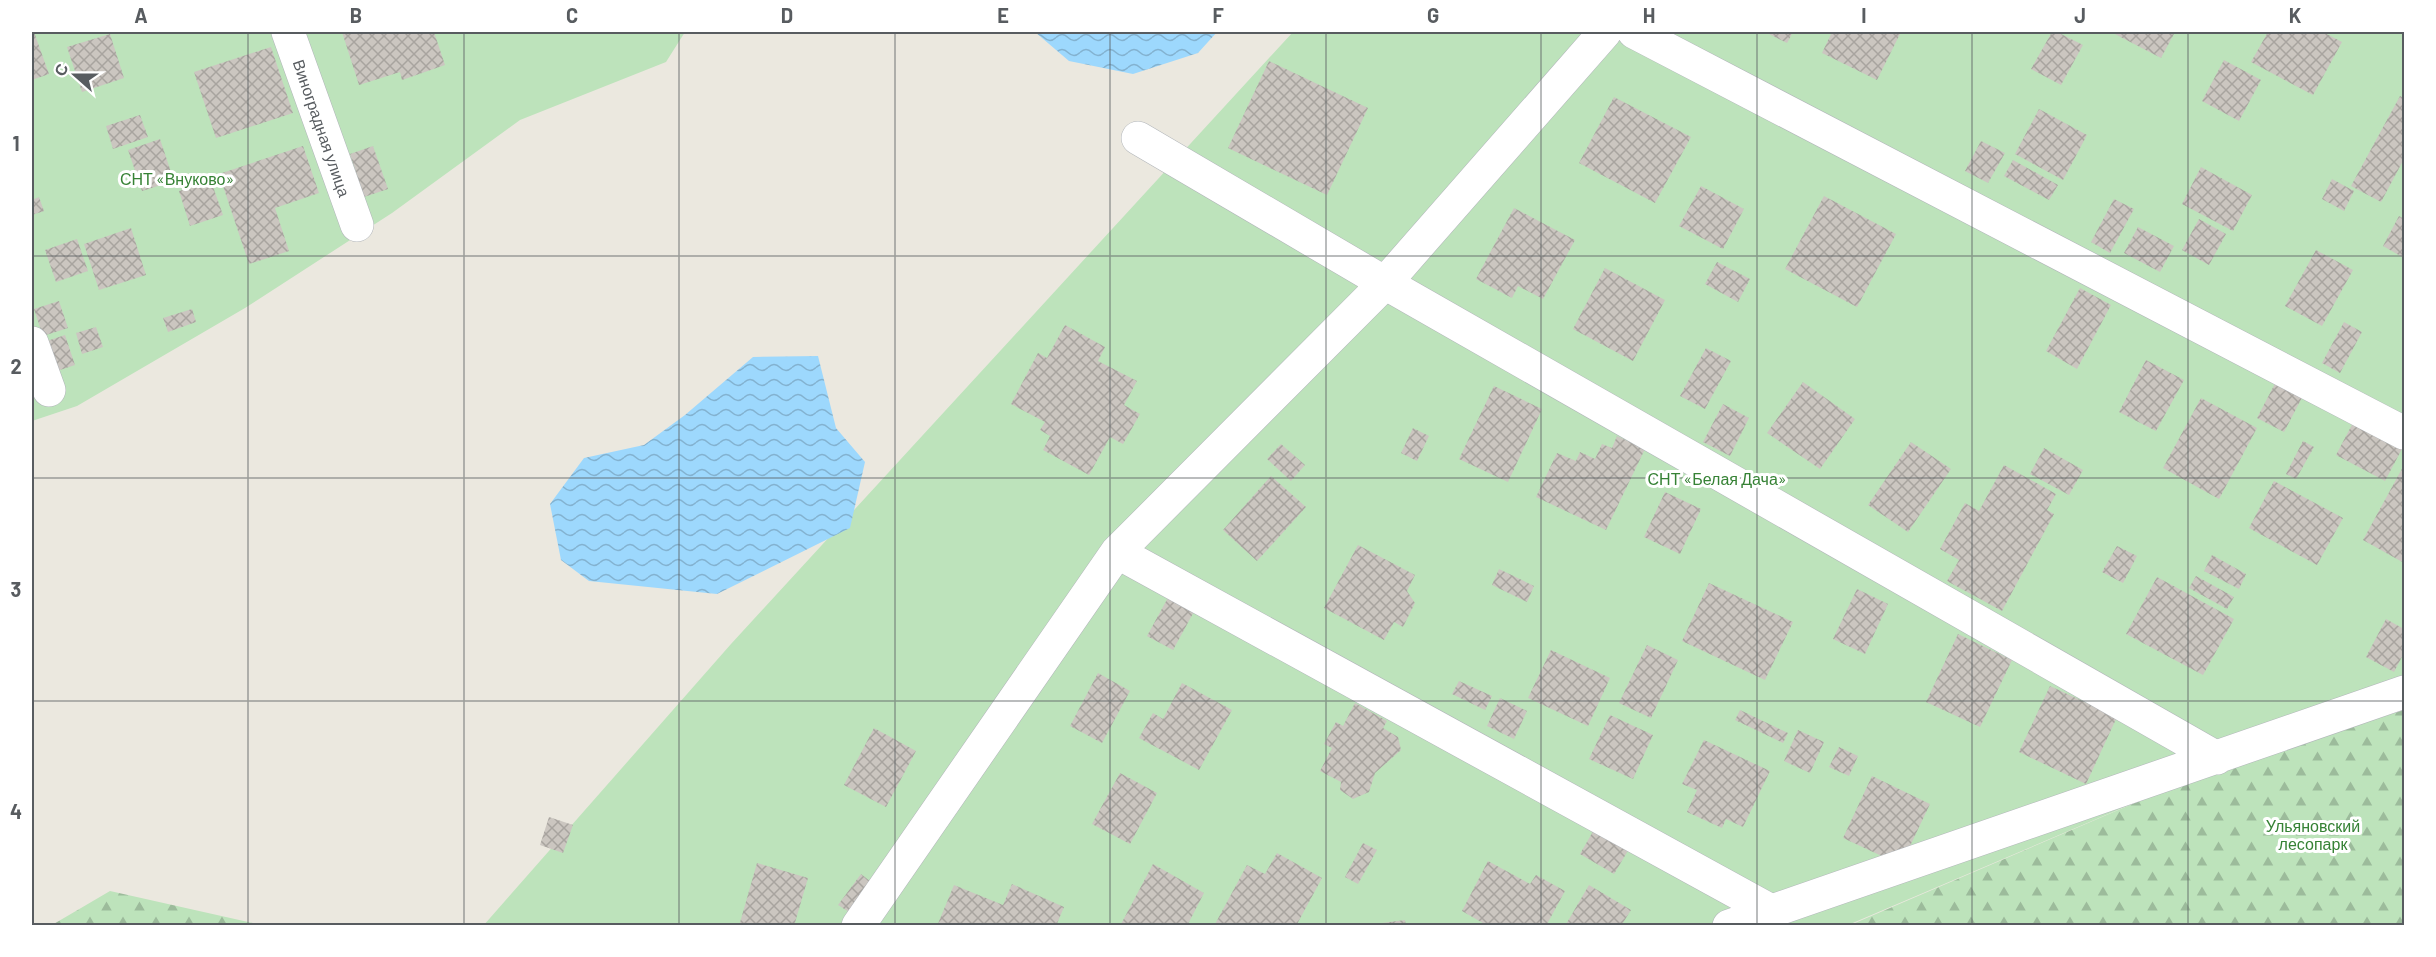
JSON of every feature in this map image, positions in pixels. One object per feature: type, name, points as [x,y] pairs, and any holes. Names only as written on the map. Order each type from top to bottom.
[{"type":"street","name":"Виноградная улица","points":[[288,32],[357,225]]},
{"type":"street","points":[[858,926],[1116,552],[1385,282],[1605,32]]},
{"type":"street","points":[[1634,32],[2404,433]]},
{"type":"street","points":[[1138,138],[2217,758]]},
{"type":"street","points":[[32,343],[49,390]]},
{"type":"street","points":[[1116,552],[1773,912]]},
{"type":"street","points":[[1729,926],[2404,692]]},
{"type":"green space","name":"СНТ «Внуково»","points":[[32,32],[685,32],[666,62],[520,120],[392,213],[245,308],[77,406],[32,421]]},
{"type":"green space","name":"СНТ «Белая Дача»","points":[[1293,32],[2404,32],[2404,710],[2207,772],[1848,925],[483,926],[731,644]]},
{"type":"green space","name":"Ульяновский лесопарк","points":[[2404,710],[2404,925],[1848,926],[2207,772]]},
{"type":"green space","points":[[110,891],[262,925],[52,925]]},
{"type":"water","points":[[1035,32],[1217,32],[1198,53],[1133,74],[1069,61]]},
{"type":"water","points":[[818,356],[836,428],[865,462],[850,528],[717,594],[589,581],[561,560],[550,504],[584,458],[644,445],[685,415],[753,357]]},
{"type":"building","points":[[32,32],[34,32],[49,74],[32,80]]},
{"type":"building","points":[[342,32],[434,32],[445,65],[402,80],[400,72],[359,85]]},
{"type":"building","points":[[1765,32],[1793,32],[1787,43]]},
{"type":"building","points":[[1832,32],[1901,32],[1877,80],[1822,53]]},
{"type":"building","points":[[2052,32],[2057,32],[2083,45],[2061,85],[2031,69]]},
{"type":"building","points":[[2111,32],[2175,32],[2161,58]]},
{"type":"building","points":[[2268,32],[2323,32],[2342,42],[2313,95],[2251,62]]},
{"type":"building","points":[[110,34],[124,78],[82,92],[67,47]]},
{"type":"building","points":[[271,47],[293,113],[216,138],[194,72]]},
{"type":"building","points":[[2224,60],[2261,80],[2239,121],[2202,101]]},
{"type":"building","points":[[1269,61],[1368,108],[1327,195],[1228,148]]},
{"type":"building","points":[[2400,96],[2404,98],[2404,159],[2381,202],[2351,186]]},
{"type":"building","points":[[1614,97],[1691,137],[1655,203],[1579,163]]},
{"type":"building","points":[[2039,109],[2087,135],[2063,180],[2015,154]]},
{"type":"building","points":[[140,115],[148,137],[113,149],[106,126]]},
{"type":"building","points":[[160,139],[174,181],[142,191],[128,150]]},
{"type":"building","points":[[1981,141],[2005,153],[1988,183],[1965,171]]},
{"type":"building","points":[[303,146],[319,193],[275,208],[289,251],[249,264],[219,174]]},
{"type":"building","points":[[373,146],[388,189],[364,197],[350,154]]},
{"type":"building","points":[[2013,160],[2058,185],[2049,200],[2004,176]]},
{"type":"building","points":[[2201,167],[2252,195],[2233,231],[2182,204]]},
{"type":"building","points":[[2332,179],[2354,191],[2344,211],[2322,199]]},
{"type":"building","points":[[211,181],[223,215],[190,226],[179,191]]},
{"type":"building","points":[[1701,186],[1744,209],[1723,249],[1679,226]]},
{"type":"building","points":[[1824,196],[1896,234],[1857,307],[1785,269]]},
{"type":"building","points":[[39,197],[44,211],[32,215],[32,200]]},
{"type":"building","points":[[2114,199],[2134,209],[2110,253],[2091,242]]},
{"type":"building","points":[[1514,208],[1575,240],[1543,299],[1518,286],[1512,298],[1476,279]]},
{"type":"building","points":[[2399,216],[2404,219],[2404,258],[2383,246]]},
{"type":"building","points":[[2199,219],[2226,234],[2209,265],[2182,250]]},
{"type":"building","points":[[2138,227],[2174,246],[2160,272],[2124,253]]},
{"type":"building","points":[[131,228],[146,275],[99,290],[84,244]]},
{"type":"building","points":[[77,239],[88,271],[56,282],[45,250]]},
{"type":"building","points":[[2316,250],[2353,270],[2322,326],[2285,306]]},
{"type":"building","points":[[1717,262],[1750,279],[1738,302],[1705,284]]},
{"type":"building","points":[[1605,268],[1665,300],[1633,361],[1573,329]]},
{"type":"building","points":[[2080,288],[2111,305],[2077,369],[2046,351]]},
{"type":"building","points":[[59,301],[68,328],[43,336],[34,309]]},
{"type":"building","points":[[192,309],[196,322],[168,332],[163,318]]},
{"type":"building","points":[[2344,322],[2362,332],[2340,373],[2322,363]]},
{"type":"building","points":[[1065,325],[1105,347],[1098,361],[1137,381],[1124,405],[1140,414],[1123,444],[1110,437],[1089,475],[1043,450],[1050,436],[1040,430],[1045,422],[1011,404],[1038,353],[1047,358]]},
{"type":"building","points":[[96,327],[103,347],[82,354],[76,333]]},
{"type":"building","points":[[65,335],[75,365],[54,372],[44,342]]},
{"type":"building","points":[[1706,348],[1731,361],[1705,409],[1680,396]]},
{"type":"building","points":[[2146,360],[2184,380],[2156,431],[2119,412]]},
{"type":"building","points":[[2280,374],[2307,388],[2284,432],[2257,418]]},
{"type":"building","points":[[1803,382],[1855,419],[1820,469],[1767,433]]},
{"type":"building","points":[[1494,386],[1542,409],[1508,482],[1459,459]]},
{"type":"building","points":[[2201,398],[2257,428],[2219,499],[2163,468]]},
{"type":"building","points":[[1723,404],[1749,418],[1730,456],[1703,442]]},
{"type":"building","points":[[2355,419],[2404,445],[2385,481],[2336,455]]},
{"type":"building","points":[[1413,428],[1429,436],[1417,461],[1401,453]]},
{"type":"building","points":[[1617,436],[1645,449],[1606,530],[1536,497],[1557,453],[1576,461],[1580,452],[1595,459],[1602,444],[1612,448]]},
{"type":"building","points":[[2303,441],[2314,447],[2296,479],[2286,474]]},
{"type":"building","points":[[1911,442],[1951,469],[1908,532],[1868,505]]},
{"type":"building","points":[[1281,444],[1305,465],[1291,481],[1267,459]]},
{"type":"building","points":[[2044,448],[2083,470],[2069,495],[2030,474]]},
{"type":"building","points":[[2004,465],[2056,494],[2047,510],[2054,514],[2002,611],[1947,581],[1959,560],[1940,549],[1965,503],[1979,511]]},
{"type":"building","points":[[2404,465],[2404,563],[2363,540]]},
{"type":"building","points":[[1271,476],[1306,507],[1257,561],[1223,530]]},
{"type":"building","points":[[2274,481],[2343,518],[2317,565],[2249,528]]},
{"type":"building","points":[[1665,492],[1701,509],[1680,554],[1644,537]]},
{"type":"building","points":[[1358,545],[1415,575],[1407,591],[1415,603],[1403,627],[1394,622],[1384,640],[1324,608]]},
{"type":"building","points":[[2117,546],[2137,556],[2123,583],[2102,572]]},
{"type":"building","points":[[2212,555],[2246,574],[2239,589],[2204,571]]},
{"type":"building","points":[[1499,569],[1534,586],[1527,602],[1492,585]]},
{"type":"building","points":[[2196,576],[2234,597],[2227,609],[2189,588]]},
{"type":"building","points":[[2157,577],[2234,619],[2203,675],[2126,634]]},
{"type":"building","points":[[1709,583],[1793,622],[1765,680],[1682,641]]},
{"type":"building","points":[[1857,589],[1888,604],[1865,654],[1833,639]]},
{"type":"building","points":[[1170,594],[1196,608],[1173,650],[1147,636]]},
{"type":"building","points":[[2386,619],[2404,629],[2404,653],[2394,672],[2366,657]]},
{"type":"building","points":[[1958,634],[2012,660],[1980,727],[1926,702]]},
{"type":"building","points":[[1647,645],[1678,660],[1651,718],[1619,703]]},
{"type":"building","points":[[1551,650],[1610,678],[1588,726],[1528,698]]},
{"type":"building","points":[[1098,673],[1130,691],[1102,743],[1070,726]]},
{"type":"building","points":[[1459,681],[1492,696],[1485,710],[1452,694]]},
{"type":"building","points":[[1182,683],[1232,710],[1199,770],[1139,738],[1153,713],[1163,719]]},
{"type":"building","points":[[2050,686],[2117,717],[2086,784],[2019,752]]},
{"type":"building","points":[[1500,698],[1527,711],[1514,739],[1487,726]]},
{"type":"building","points":[[1355,703],[1387,721],[1383,728],[1398,737],[1401,750],[1375,773],[1369,792],[1353,799],[1340,790],[1341,782],[1320,771],[1332,748],[1324,744],[1336,722],[1343,726]]},
{"type":"building","points":[[1740,710],[1788,733],[1783,743],[1735,720]]},
{"type":"building","points":[[1610,715],[1653,735],[1633,779],[1589,759]]},
{"type":"building","points":[[874,728],[916,751],[886,807],[844,785]]},
{"type":"building","points":[[1798,730],[1824,742],[1810,773],[1784,761]]},
{"type":"building","points":[[1704,740],[1770,771],[1743,827],[1726,819],[1722,828],[1687,812],[1697,790],[1682,784]]},
{"type":"building","points":[[1839,747],[1858,756],[1849,776],[1829,767]]},
{"type":"building","points":[[1120,773],[1157,793],[1130,844],[1092,824]]},
{"type":"building","points":[[1872,776],[1930,804],[1901,865],[1843,838]]},
{"type":"building","points":[[549,817],[573,825],[563,853],[540,845]]},
{"type":"building","points":[[1595,828],[1629,849],[1614,874],[1580,854]]},
{"type":"building","points":[[1363,843],[1377,850],[1358,884],[1345,877]]},
{"type":"building","points":[[1277,853],[1322,878],[1296,926],[1214,926],[1247,865],[1265,874]]},
{"type":"building","points":[[1488,861],[1530,884],[1536,875],[1565,891],[1546,926],[1488,926],[1462,911]]},
{"type":"building","points":[[757,863],[808,878],[794,926],[739,926]]},
{"type":"building","points":[[1153,864],[1204,893],[1187,926],[1120,926]]},
{"type":"building","points":[[861,874],[871,882],[849,912],[838,905]]},
{"type":"building","points":[[1012,884],[1064,907],[1056,926],[937,926],[954,885],[1003,905]]},
{"type":"building","points":[[1589,885],[1631,910],[1621,926],[1565,926]]},
{"type":"building","points":[[1405,920],[1406,926],[1375,926],[1375,924]]}]
